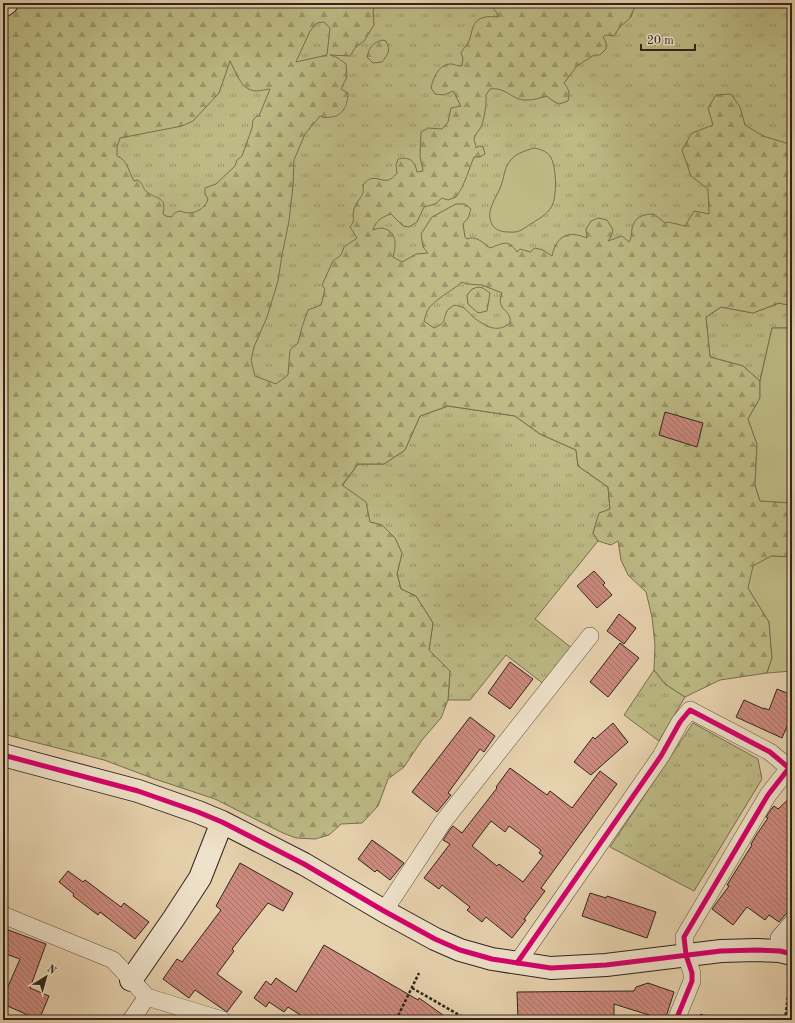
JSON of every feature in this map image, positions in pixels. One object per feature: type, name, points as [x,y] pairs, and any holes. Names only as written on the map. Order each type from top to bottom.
[{"type":"street","points":[[3,6],[7,3]]},
{"type":"street","points":[[384,911],[443,822],[590,636]]},
{"type":"street","points":[[517,963],[661,756],[680,722],[690,710],[770,752],[790,770],[768,795],[684,937],[686,955],[692,973],[692,981],[676,1020]]},
{"type":"street","points":[[3,755],[138,791],[222,822],[304,864],[384,911],[460,950],[517,963],[551,968],[606,965],[721,951],[757,950],[786,952]]},
{"type":"street","points":[[131,980],[200,878],[222,822]]},
{"type":"street","points":[[3,915],[113,960],[147,997],[222,1020]]},
{"type":"street","points":[[786,952],[779,938],[792,923]]},
{"type":"street","points":[[131,1020],[147,997]]},
{"type":"path","points":[[396,1020],[419,973]]},
{"type":"path","points":[[412,988],[468,1020]]},
{"type":"path","points":[[785,1020],[788,996]]},
{"type":"path","points":[[700,1016],[731,1020]]},
{"type":"green space","points":[[16,3],[376,3],[373,11],[374,25],[364,41],[355,48],[350,56],[330,55],[338,58],[346,64],[347,77],[341,89],[348,93],[344,109],[335,116],[325,118],[320,116],[305,134],[294,160],[289,221],[278,281],[267,317],[254,347],[251,360],[255,376],[276,384],[288,375],[290,350],[298,343],[308,310],[321,305],[325,289],[322,285],[333,261],[341,255],[344,247],[357,238],[350,227],[352,225],[355,205],[363,193],[363,185],[372,178],[388,180],[392,178],[397,173],[396,165],[398,159],[402,158],[411,160],[415,165],[417,172],[423,171],[420,156],[421,132],[428,128],[442,129],[448,122],[451,108],[461,106],[453,91],[444,95],[435,94],[431,88],[432,84],[437,72],[447,64],[462,66],[463,58],[461,53],[469,41],[475,23],[483,18],[498,17],[497,13],[492,7],[493,3],[636,3],[631,17],[619,28],[614,36],[606,35],[603,37],[606,42],[606,49],[600,55],[594,55],[577,66],[564,83],[569,91],[568,101],[559,104],[547,96],[523,100],[502,90],[490,89],[486,95],[486,107],[482,124],[474,138],[476,148],[479,146],[483,147],[485,154],[480,157],[474,157],[464,183],[456,197],[448,200],[442,198],[435,204],[424,207],[417,222],[409,227],[403,226],[391,214],[380,219],[373,230],[382,228],[391,232],[395,240],[393,257],[402,262],[416,254],[428,253],[423,247],[421,234],[432,217],[456,204],[465,204],[471,209],[468,218],[463,224],[465,237],[467,239],[476,239],[490,248],[505,243],[511,245],[517,252],[520,249],[530,252],[535,248],[543,250],[552,256],[556,244],[564,236],[574,235],[587,238],[586,229],[591,221],[598,218],[607,220],[613,230],[608,241],[622,236],[629,242],[631,239],[633,225],[637,219],[646,215],[654,214],[665,223],[668,222],[685,226],[694,211],[709,214],[708,189],[691,176],[682,150],[692,133],[713,125],[708,108],[716,95],[731,94],[740,107],[745,125],[763,136],[789,144],[792,147],[792,306],[779,303],[753,313],[721,307],[706,317],[710,357],[743,366],[760,381],[760,398],[748,419],[757,444],[755,485],[760,501],[792,503],[792,557],[771,556],[748,588],[769,622],[772,658],[767,673],[720,680],[685,697],[665,684],[654,670],[655,645],[652,617],[646,592],[628,575],[621,560],[618,541],[611,545],[598,541],[593,533],[599,513],[610,509],[608,487],[578,466],[576,450],[540,434],[515,416],[448,406],[420,416],[405,450],[384,464],[358,464],[342,485],[366,502],[370,522],[382,525],[395,538],[402,553],[397,574],[401,589],[416,596],[433,623],[429,650],[450,671],[448,700],[441,718],[422,740],[404,767],[388,779],[378,806],[362,823],[341,824],[329,835],[315,839],[296,838],[215,799],[104,760],[3,734],[3,15]],"holes":[[[324,22],[330,28],[327,55],[296,62],[310,31],[317,23]],[[230,61],[240,80],[247,88],[257,91],[270,89],[259,116],[253,120],[252,128],[242,156],[237,160],[235,166],[216,184],[205,188],[205,194],[208,199],[205,205],[194,212],[188,213],[179,211],[171,217],[166,216],[163,214],[164,204],[162,201],[145,191],[139,181],[134,181],[124,160],[117,156],[117,147],[120,138],[182,126],[193,121],[219,93]],[[462,282],[467,284],[482,285],[502,293],[500,299],[501,304],[509,315],[510,323],[500,328],[491,328],[473,317],[464,308],[454,305],[448,310],[444,321],[438,326],[434,328],[424,321],[430,307],[438,299]]]},
{"type":"green space","points":[[213,3],[792,3],[792,203],[570,355],[240,394],[72,139]]},
{"type":"green space","points":[[382,40],[386,41],[388,52],[382,62],[373,63],[367,57],[369,51],[373,44]]},
{"type":"green space","points":[[534,148],[547,153],[550,156],[554,167],[556,181],[555,195],[552,206],[542,217],[520,231],[505,232],[498,230],[493,226],[490,211],[501,186],[506,167],[515,156]]},
{"type":"green space","points":[[478,287],[483,288],[490,293],[487,311],[478,313],[468,304],[467,295],[472,289]]},
{"type":"green space","points":[[779,303],[792,306],[792,328],[772,328],[760,381],[743,366],[710,357],[706,317],[721,307],[753,313]]},
{"type":"green space","points":[[772,328],[792,328],[792,503],[760,501],[755,485],[757,444],[748,419],[760,398],[760,381]]},
{"type":"green space","points":[[448,406],[515,416],[540,434],[576,450],[578,466],[608,487],[610,509],[599,514],[593,533],[598,541],[535,619],[573,649],[545,685],[506,655],[470,700],[448,700],[450,671],[429,650],[433,623],[416,596],[401,589],[397,574],[402,553],[382,525],[369,522],[342,486],[358,464],[384,464],[405,450],[420,416]]},
{"type":"green space","points":[[771,556],[792,557],[792,671],[767,673],[772,658],[769,622],[748,588],[753,566]]},
{"type":"green space","points":[[654,670],[665,684],[685,697],[659,741],[624,715]]},
{"type":"green space","points":[[693,723],[758,759],[762,779],[694,891],[610,847]]},
{"type":"building","points":[[665,412],[703,423],[697,447],[659,435]]},
{"type":"building","points":[[594,571],[605,583],[603,585],[612,595],[597,608],[577,586]]},
{"type":"building","points":[[619,614],[636,628],[624,644],[607,631]]},
{"type":"building","points":[[620,643],[639,658],[608,697],[590,682]]},
{"type":"building","points":[[510,662],[533,679],[510,709],[488,693]]},
{"type":"building","points":[[777,689],[792,695],[792,715],[782,738],[736,717],[744,700],[769,710]]},
{"type":"building","points":[[470,717],[495,736],[484,752],[480,749],[448,793],[451,795],[437,812],[412,792]]},
{"type":"building","points":[[613,723],[628,742],[591,775],[574,762],[593,737],[595,739]]},
{"type":"building","points":[[510,768],[547,795],[550,791],[572,808],[600,771],[617,784],[541,888],[545,891],[512,938],[486,917],[482,922],[467,910],[470,907],[442,885],[439,889],[424,878],[450,844],[443,840],[451,828],[453,826],[462,833],[497,788],[496,787]],"holes":[[[491,821],[505,832],[509,826],[541,850],[539,853],[543,856],[523,882],[499,864],[497,866],[472,846]]]},
{"type":"building","points":[[792,796],[792,907],[779,922],[769,915],[765,920],[747,907],[733,925],[712,909],[729,886],[727,885],[768,818],[766,817],[772,808],[774,806],[778,809]]},
{"type":"building","points":[[372,840],[404,863],[390,880],[377,870],[375,872],[358,859]]},
{"type":"building","points":[[240,863],[293,893],[283,911],[268,903],[232,949],[234,951],[217,974],[242,992],[227,1012],[195,990],[189,998],[163,979],[177,959],[182,962],[221,910],[216,906]]},
{"type":"building","points":[[68,871],[83,882],[85,880],[121,907],[124,903],[149,922],[135,939],[100,912],[98,915],[73,896],[74,894],[59,882]]},
{"type":"building","points":[[590,893],[606,898],[607,896],[656,912],[647,938],[582,916]]},
{"type":"building","points":[[3,928],[46,944],[30,988],[49,996],[39,1020],[3,1004],[3,998],[20,959],[3,953]]},
{"type":"building","points":[[324,945],[418,1000],[419,998],[450,1020],[308,1020],[288,1007],[284,1012],[269,1002],[266,1007],[254,998],[266,981],[271,985],[276,978],[296,992]]},
{"type":"building","points":[[648,983],[674,992],[665,1020],[614,1004],[614,1020],[518,1020],[517,992],[634,991],[636,987]]},
{"type":"cycle path","points":[[517,963],[661,756],[680,722],[690,710],[770,752],[789,768],[768,795],[684,937],[686,955],[692,973],[692,981],[676,1020]]},
{"type":"cycle path","points":[[3,755],[138,791],[222,822],[304,864],[435,939],[460,950],[492,959],[551,968],[606,965],[721,951],[757,950],[780,951],[792,954]]}]
